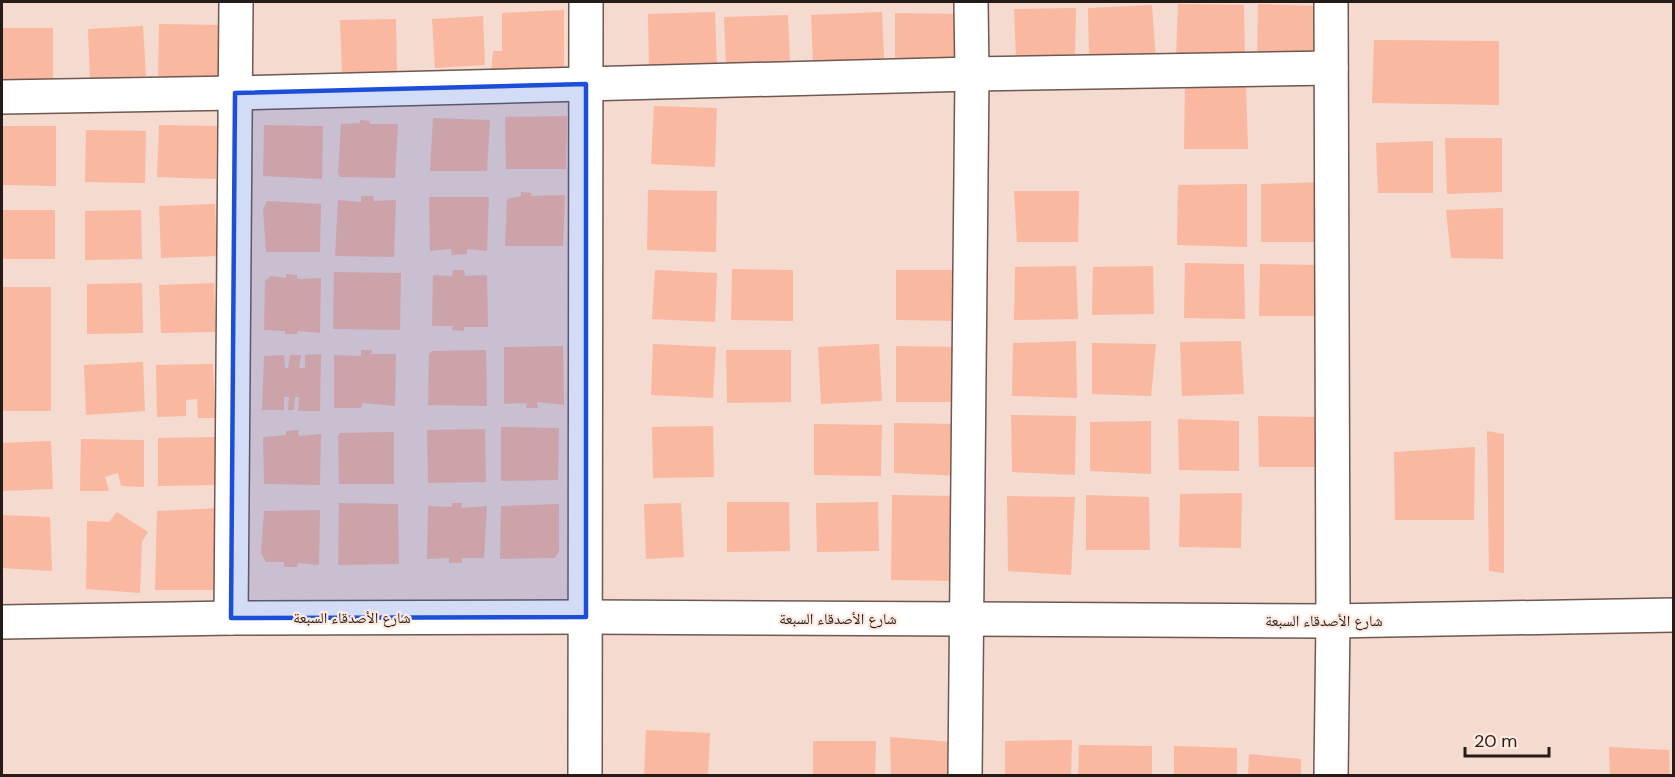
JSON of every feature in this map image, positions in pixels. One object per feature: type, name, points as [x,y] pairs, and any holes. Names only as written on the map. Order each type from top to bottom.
[{"type":"street","points":[[231,618],[236,2]]},
{"type":"street","points":[[585,776],[586,2]]},
{"type":"street","points":[[965,776],[971,2]]},
{"type":"street","points":[[1331,2],[1333,621],[1331,776]]},
{"type":"street","points":[[2,97],[972,74],[1331,68]]},
{"type":"street","name":"شارع الأصدقاء السبعة","points":[[2,622],[231,618],[586,617],[1333,621],[1674,615]]},
{"type":"highlighted area","points":[[586,84],[586,617],[231,618],[235,93]]},
{"type":"building","points":[[1178,4],[1244,5],[1245,61],[1176,59]]},
{"type":"building","points":[[1258,4],[1320,6],[1321,68],[1257,67]]},
{"type":"building","points":[[1152,5],[1156,61],[1089,58],[1088,8]]},
{"type":"building","points":[[1076,8],[1075,60],[1016,59],[1014,9]]},
{"type":"building","points":[[564,10],[564,72],[491,74],[493,51],[502,51],[502,13]]},
{"type":"building","points":[[715,12],[717,68],[649,69],[648,14]]},
{"type":"building","points":[[882,12],[884,58],[813,62],[811,15]]},
{"type":"building","points":[[895,13],[961,14],[960,65],[895,64]]},
{"type":"building","points":[[788,15],[790,64],[726,66],[724,17]]},
{"type":"building","points":[[483,16],[485,65],[435,68],[432,19]]},
{"type":"building","points":[[396,19],[397,73],[342,74],[340,20]]},
{"type":"building","points":[[159,24],[221,25],[221,84],[207,85],[205,77],[158,76]]},
{"type":"building","points":[[143,26],[146,76],[90,79],[88,29]]},
{"type":"building","points":[[2,28],[53,28],[53,82],[2,82]]},
{"type":"building","points":[[1374,40],[1499,41],[1499,105],[1372,103]]},
{"type":"building","points":[[1246,86],[1248,149],[1184,149],[1185,87]]},
{"type":"building","points":[[654,106],[717,108],[715,167],[651,164]]},
{"type":"building","points":[[567,116],[566,169],[506,169],[505,117]]},
{"type":"building","points":[[433,118],[490,120],[487,171],[430,171]]},
{"type":"building","points":[[360,120],[370,121],[370,124],[398,124],[395,178],[340,177],[338,173],[341,124],[360,123]]},
{"type":"building","points":[[159,125],[217,126],[216,179],[157,177]]},
{"type":"building","points":[[264,125],[323,126],[322,179],[263,176]]},
{"type":"building","points":[[2,126],[56,126],[56,186],[2,185]]},
{"type":"building","points":[[86,130],[146,131],[145,183],[85,182]]},
{"type":"building","points":[[1445,138],[1502,138],[1502,192],[1447,194]]},
{"type":"building","points":[[1433,141],[1433,193],[1378,193],[1376,143]]},
{"type":"building","points":[[1322,182],[1322,242],[1261,242],[1261,184]]},
{"type":"building","points":[[1247,184],[1247,247],[1177,245],[1178,185]]},
{"type":"building","points":[[648,190],[717,191],[716,252],[647,250]]},
{"type":"building","points":[[1014,191],[1079,191],[1078,242],[1017,242]]},
{"type":"building","points":[[521,192],[532,193],[530,196],[565,195],[563,246],[505,246],[507,199],[521,196]]},
{"type":"building","points":[[361,196],[373,196],[374,201],[396,200],[394,257],[335,256],[338,200],[361,202]]},
{"type":"building","points":[[429,197],[489,197],[487,251],[467,249],[467,254],[452,255],[451,249],[430,251]]},
{"type":"building","points":[[267,201],[321,204],[320,252],[266,252],[263,209]]},
{"type":"building","points":[[215,204],[217,256],[161,258],[159,206]]},
{"type":"building","points":[[1503,208],[1503,259],[1451,258],[1446,210]]},
{"type":"building","points":[[2,210],[55,210],[55,259],[2,259]]},
{"type":"building","points":[[141,210],[142,259],[85,260],[85,211]]},
{"type":"building","points":[[1185,263],[1244,264],[1245,319],[1184,318]]},
{"type":"building","points":[[1260,264],[1320,265],[1320,316],[1259,316]]},
{"type":"building","points":[[1076,266],[1078,319],[1014,320],[1015,267]]},
{"type":"building","points":[[1153,266],[1154,314],[1092,315],[1093,267]]},
{"type":"building","points":[[732,269],[793,270],[793,321],[731,320]]},
{"type":"building","points":[[453,270],[464,270],[465,276],[487,275],[488,327],[464,327],[464,331],[452,330],[453,326],[432,326],[433,275],[452,276]]},
{"type":"building","points":[[655,270],[717,273],[715,322],[652,319]]},
{"type":"building","points":[[896,270],[961,270],[961,321],[896,320]]},
{"type":"building","points":[[334,272],[401,273],[400,330],[333,329]]},
{"type":"building","points":[[286,274],[297,275],[297,279],[321,278],[320,333],[298,331],[297,334],[285,334],[285,331],[264,330],[265,281],[271,276],[286,278]]},
{"type":"building","points":[[142,283],[143,333],[87,334],[87,284]]},
{"type":"building","points":[[214,283],[216,332],[161,333],[159,285]]},
{"type":"building","points":[[2,287],[51,287],[51,411],[2,411]]},
{"type":"building","points":[[1076,341],[1077,398],[1012,396],[1013,343]]},
{"type":"building","points":[[1241,341],[1244,394],[1182,396],[1180,342]]},
{"type":"building","points":[[1092,343],[1156,344],[1151,396],[1092,394]]},
{"type":"building","points":[[653,344],[716,347],[713,398],[651,395]]},
{"type":"building","points":[[879,344],[882,401],[821,404],[818,347]]},
{"type":"building","points":[[563,346],[564,405],[537,402],[538,408],[526,408],[527,403],[504,404],[504,347]]},
{"type":"building","points":[[896,346],[958,347],[958,402],[896,402]]},
{"type":"building","points":[[361,350],[372,350],[371,354],[396,354],[395,406],[362,403],[361,408],[334,408],[334,355],[361,356]]},
{"type":"building","points":[[486,350],[487,406],[428,405],[429,354],[432,351]]},
{"type":"building","points":[[726,350],[791,350],[791,402],[727,403]]},
{"type":"building","points":[[321,354],[320,411],[298,411],[299,397],[295,397],[294,410],[288,410],[289,397],[284,397],[284,410],[262,410],[264,356],[284,355],[285,368],[288,368],[290,355],[301,355],[299,368],[305,368],[305,355]]},
{"type":"building","points":[[143,362],[145,411],[86,415],[84,365]]},
{"type":"building","points":[[213,364],[215,418],[198,418],[197,399],[186,400],[186,416],[157,417],[156,365]]},
{"type":"building","points":[[1011,415],[1076,416],[1075,475],[1012,472]]},
{"type":"building","points":[[1258,416],[1319,417],[1320,467],[1259,467]]},
{"type":"building","points":[[1178,419],[1239,421],[1239,471],[1179,470]]},
{"type":"building","points":[[1151,421],[1151,474],[1090,471],[1090,422]]},
{"type":"building","points":[[894,423],[961,424],[961,476],[894,473]]},
{"type":"building","points":[[814,424],[882,425],[881,476],[814,475]]},
{"type":"building","points":[[713,426],[714,477],[653,478],[652,427]]},
{"type":"building","points":[[501,427],[559,428],[558,480],[501,481]]},
{"type":"building","points":[[485,429],[486,482],[428,483],[427,430]]},
{"type":"building","points":[[298,430],[299,436],[321,434],[320,485],[264,484],[263,437],[286,435],[286,431]]},
{"type":"building","points":[[1487,431],[1504,434],[1504,573],[1489,571]]},
{"type":"building","points":[[394,432],[394,484],[339,484],[338,437],[340,433]]},
{"type":"building","points":[[215,437],[215,485],[158,486],[158,438]]},
{"type":"building","points":[[81,439],[144,440],[144,487],[121,486],[118,473],[105,477],[109,491],[80,491]]},
{"type":"building","points":[[51,441],[53,489],[2,491],[2,443]]},
{"type":"building","points":[[1475,447],[1474,520],[1395,520],[1394,452]]},
{"type":"building","points":[[1242,493],[1241,548],[1179,547],[1180,494]]},
{"type":"building","points":[[892,495],[961,496],[957,581],[891,580]]},
{"type":"building","points":[[1086,495],[1149,497],[1150,550],[1086,550]]},
{"type":"building","points":[[1007,496],[1075,497],[1071,575],[1008,571]]},
{"type":"building","points":[[727,502],[789,502],[790,551],[727,552]]},
{"type":"building","points":[[878,502],[879,551],[817,552],[816,503]]},
{"type":"building","points":[[339,503],[398,504],[399,564],[338,565]]},
{"type":"building","points":[[452,503],[462,503],[461,508],[487,506],[484,558],[462,558],[462,563],[449,563],[449,558],[427,559],[428,506],[452,507]]},
{"type":"building","points":[[681,503],[684,557],[646,559],[644,504]]},
{"type":"building","points":[[559,504],[559,551],[555,558],[500,559],[501,506]]},
{"type":"building","points":[[221,508],[220,590],[155,590],[157,511]]},
{"type":"building","points":[[320,510],[319,565],[298,563],[297,567],[284,567],[284,562],[266,562],[261,553],[264,511]]},
{"type":"building","points":[[117,512],[148,532],[142,541],[140,593],[86,589],[87,521],[109,522]]},
{"type":"building","points":[[2,515],[50,517],[52,571],[2,568]]},
{"type":"building","points":[[646,730],[710,733],[708,776],[644,776]]},
{"type":"building","points":[[890,737],[952,742],[954,776],[891,776]]},
{"type":"building","points":[[1072,740],[1071,776],[1005,776],[1005,741]]},
{"type":"building","points":[[813,741],[876,741],[875,776],[813,776]]},
{"type":"building","points":[[1079,745],[1152,746],[1152,776],[1078,776]]},
{"type":"building","points":[[1174,746],[1237,748],[1237,776],[1174,776]]},
{"type":"building","points":[[1609,747],[1669,750],[1670,776],[1610,776]]},
{"type":"building","points":[[1249,754],[1301,759],[1301,776],[1248,776]]}]
